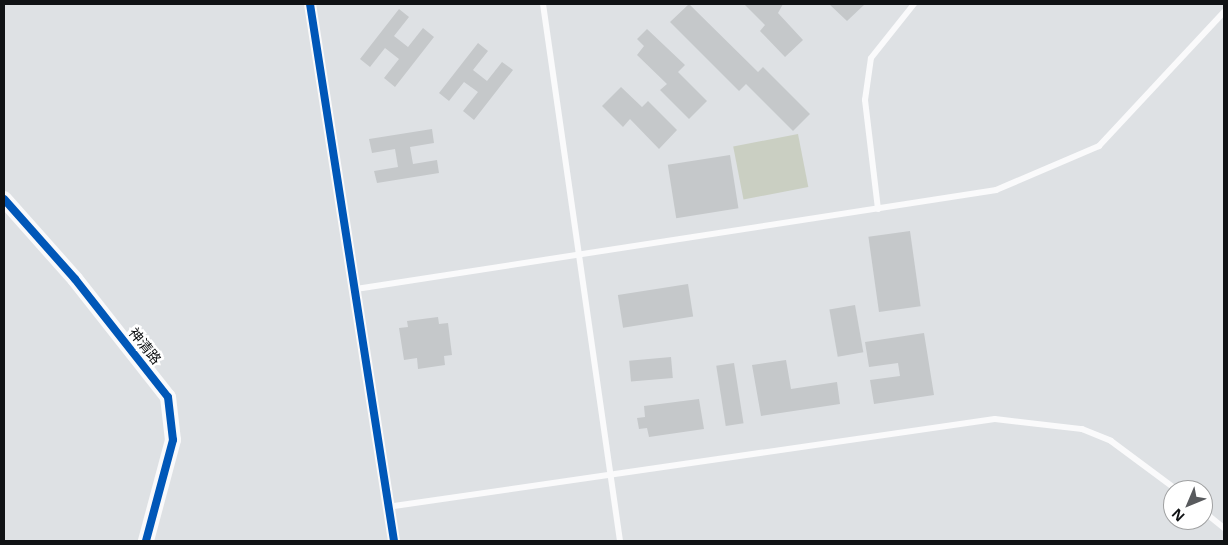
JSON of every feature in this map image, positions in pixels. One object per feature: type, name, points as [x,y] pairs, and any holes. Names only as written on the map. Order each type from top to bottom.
[{"type":"street","points":[[310,4],[356,289],[387,508],[394,541]]},
{"type":"street","name":"神清路","points":[[4,199],[75,279],[168,397],[173,440],[146,541]]},
{"type":"lane","points":[[543,4],[576,254],[608,473],[620,541]]},
{"type":"lane","points":[[878,209],[865,100],[871,58],[914,4]]},
{"type":"lane","points":[[356,289],[996,190],[1099,146],[1224,12]]},
{"type":"lane","points":[[387,508],[608,473],[995,419],[1082,429],[1111,441],[1164,480]]},
{"type":"lane","points":[[1213,519],[1224,528]]},
{"type":"shaded area","points":[[798,134],[808,187],[744,200],[733,147]]},
{"type":"building","points":[[689,4],[758,72],[763,67],[810,114],[793,131],[746,84],[739,91],[670,22]]},
{"type":"building","points":[[744,4],[783,4],[778,13],[803,40],[785,57],[760,31],[765,25]]},
{"type":"building","points":[[829,4],[865,4],[847,21]]},
{"type":"building","points":[[399,9],[409,17],[394,36],[408,47],[423,28],[434,37],[395,87],[384,78],[399,59],[385,48],[370,67],[360,59]]},
{"type":"building","points":[[647,29],[685,65],[678,72],[707,101],[689,119],[660,90],[667,84],[637,55],[644,46],[637,39]]},
{"type":"building","points":[[478,43],[488,51],[473,70],[487,81],[502,62],[513,70],[474,120],[463,111],[478,92],[464,82],[449,101],[439,93]]},
{"type":"building","points":[[621,87],[642,107],[648,101],[677,130],[659,149],[630,119],[623,127],[602,106]]},
{"type":"building","points":[[432,129],[434,143],[410,147],[413,164],[437,160],[439,173],[377,183],[374,171],[398,167],[395,149],[372,153],[369,139]]},
{"type":"building","points":[[730,155],[738,208],[676,218],[668,165]]},
{"type":"building","points":[[910,231],[921,306],[879,312],[868,237]]},
{"type":"building","points":[[688,284],[693,317],[623,328],[618,295]]},
{"type":"building","points":[[855,305],[863,352],[838,357],[829,310]]},
{"type":"building","points":[[438,317],[439,324],[448,323],[452,355],[444,356],[445,365],[418,369],[417,358],[404,360],[399,328],[408,327],[407,321]]},
{"type":"building","points":[[924,333],[934,395],[874,404],[870,380],[900,376],[898,363],[869,367],[865,342]]},
{"type":"building","points":[[671,357],[673,378],[631,382],[629,361]]},
{"type":"building","points":[[786,360],[791,389],[837,382],[840,404],[761,416],[752,365]]},
{"type":"building","points":[[734,363],[744,423],[726,426],[716,366]]},
{"type":"building","points":[[699,399],[704,429],[649,437],[647,428],[639,429],[637,418],[645,417],[644,406]]},
{"type":"cycle path","points":[[310,4],[394,541]]},
{"type":"cycle path","points":[[4,199],[75,279],[168,397],[173,440],[146,541]]}]
